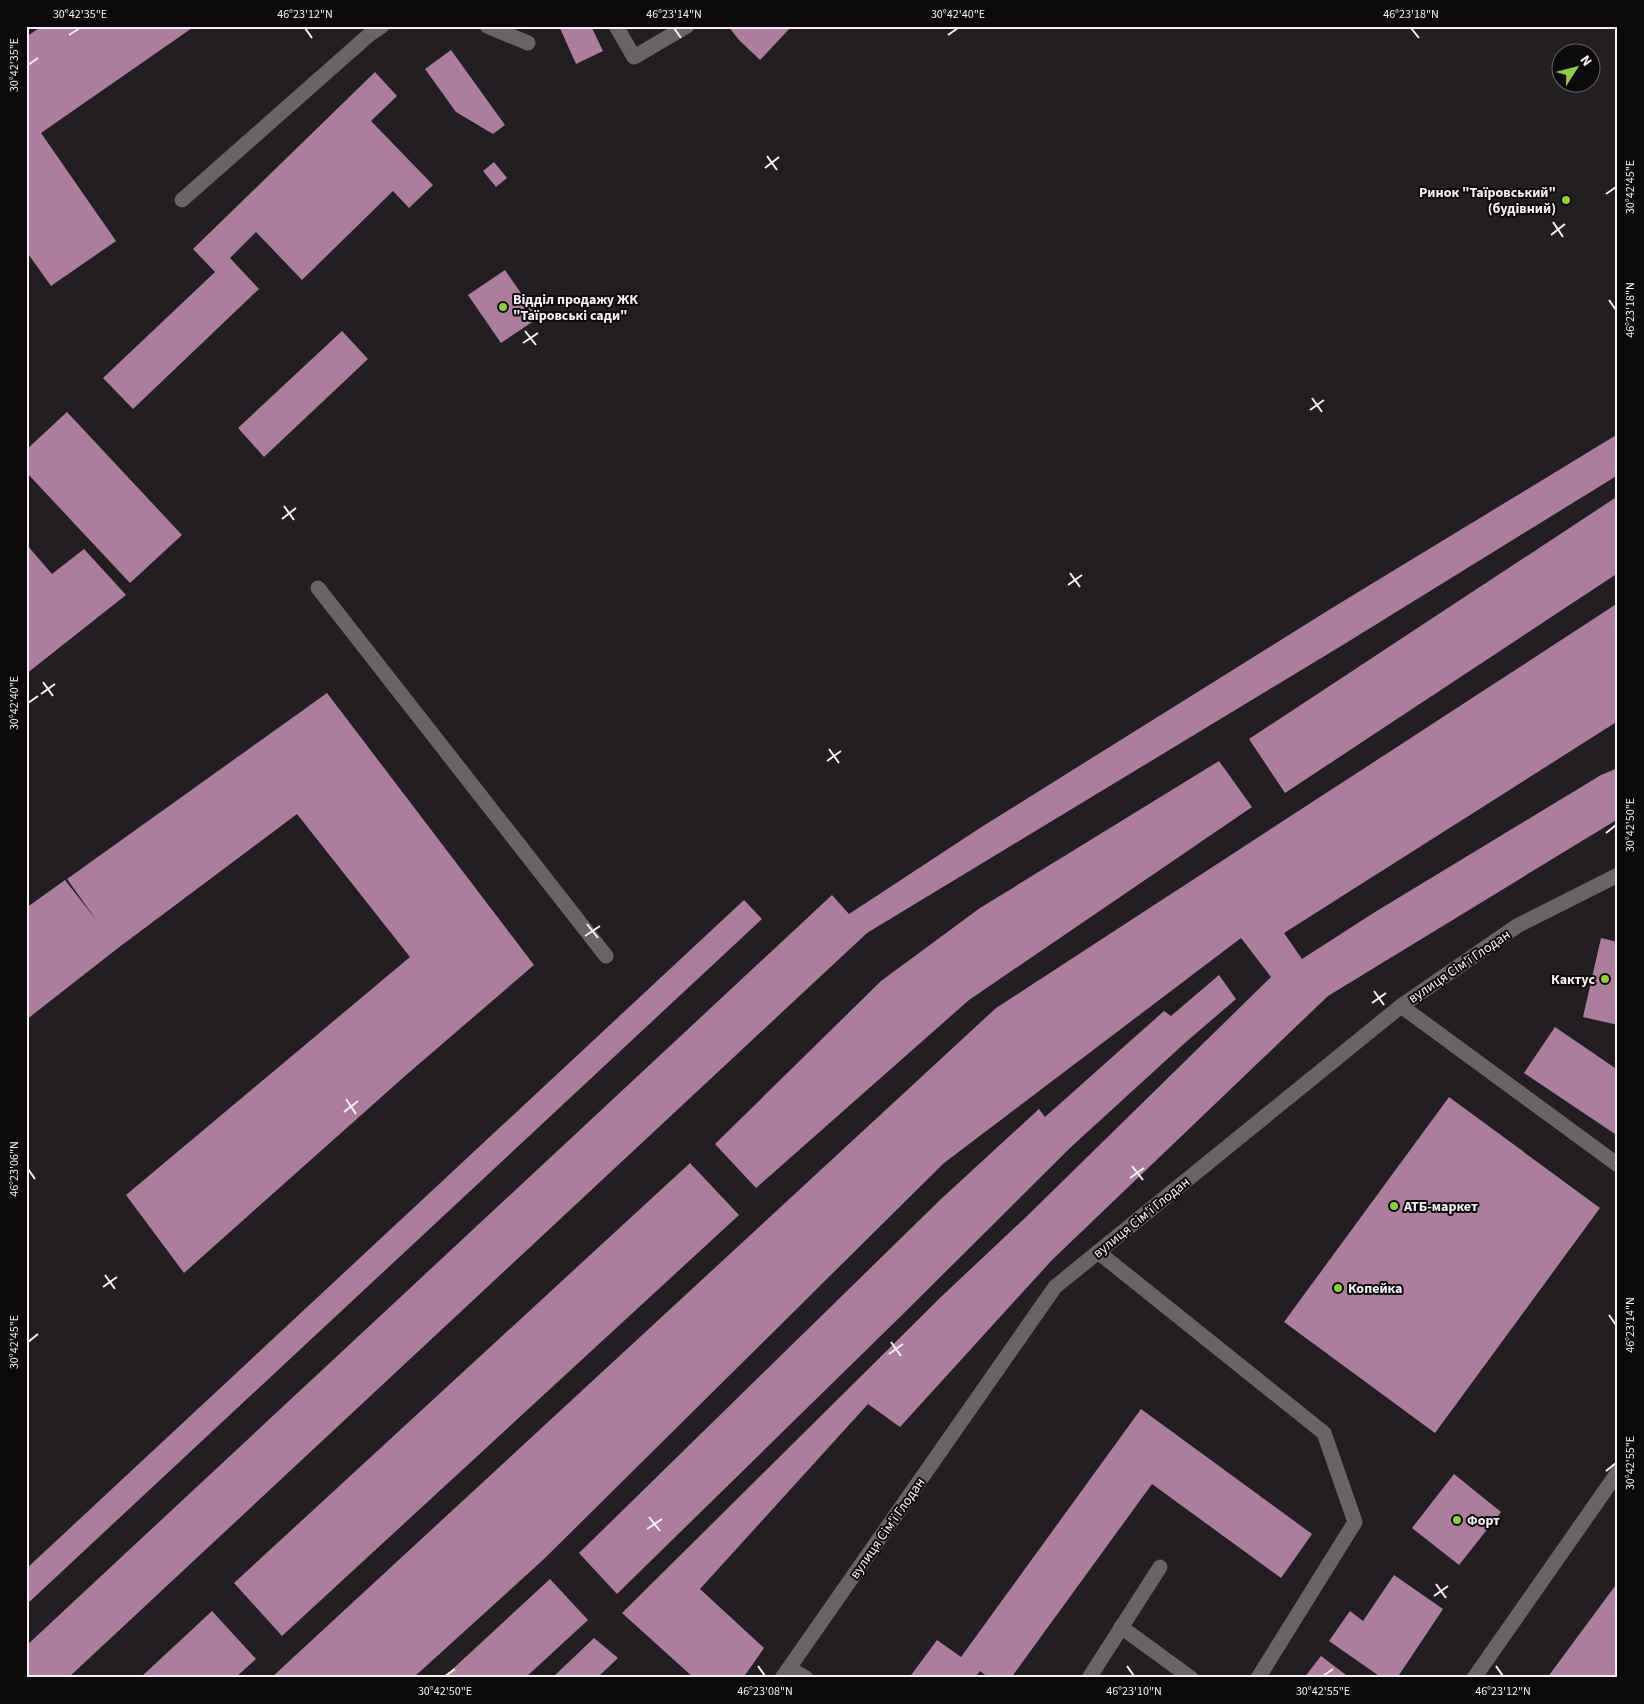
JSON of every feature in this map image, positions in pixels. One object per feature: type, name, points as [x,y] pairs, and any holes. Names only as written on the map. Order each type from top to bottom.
[{"type":"street","points":[[182,200],[370,34],[382,26]]},
{"type":"street","points":[[487,26],[528,43]]},
{"type":"street","points":[[616,26],[634,57],[686,26]]},
{"type":"street","points":[[318,588],[606,956]]},
{"type":"street","name":"вулиця Сім'ї Глодан","points":[[785,1673],[1055,1287],[1401,1006],[1517,926],[1618,875]]},
{"type":"street","points":[[1401,1006],[1618,1165]]},
{"type":"street","points":[[1098,1252],[1324,1434],[1355,1522],[1258,1678]]},
{"type":"street","points":[[1474,1678],[1618,1472]]},
{"type":"street","points":[[1088,1678],[1160,1566]]},
{"type":"street","points":[[1121,1627],[1191,1678]]},
{"type":"street","points":[[785,1673],[806,1678]]},
{"type":"building","points":[[42,26],[195,26],[41,133],[116,241],[51,286],[26,251],[26,37]]},
{"type":"building","points":[[559,26],[591,26],[603,51],[576,64]]},
{"type":"building","points":[[728,26],[792,26],[760,60],[739,40]]},
{"type":"building","points":[[451,50],[505,125],[493,134],[456,112],[425,69]]},
{"type":"building","points":[[375,72],[397,96],[371,121],[433,185],[409,208],[393,191],[302,280],[256,232],[230,258],[259,289],[133,409],[103,378],[215,272],[193,249]]},
{"type":"building","points":[[494,162],[507,178],[496,187],[483,171]]},
{"type":"building","name":"Відділ продажу ЖК \"Таїровські сади\"","points":[[505,270],[538,318],[501,343],[468,295]]},
{"type":"building","points":[[342,331],[368,359],[264,457],[238,428]]},
{"type":"building","points":[[67,412],[182,535],[130,583],[26,472],[26,450]]},
{"type":"building","points":[[1618,434],[1618,475],[1346,643],[867,933],[68,1678],[26,1678],[26,1646],[832,895],[849,914],[983,826],[1332,608]]},
{"type":"building","points":[[1618,496],[1618,573],[1285,793],[1249,739]]},
{"type":"building","points":[[26,544],[52,574],[84,549],[126,595],[26,674]]},
{"type":"building","points":[[1618,603],[1618,721],[1284,933],[1302,959],[1375,912],[1601,775],[1618,768],[1618,819],[1328,996],[1052,1260],[900,1427],[868,1404],[700,1589],[764,1648],[743,1678],[694,1678],[622,1613],[943,1295],[1025,1218],[1271,977],[1241,938],[944,1163],[544,1559],[413,1678],[271,1678],[996,1008]]},
{"type":"building","points":[[327,693],[534,965],[405,1076],[184,1273],[126,1195],[410,957],[297,814],[118,948],[26,1020],[26,908],[65,880],[97,921],[67,879]]},
{"type":"building","points":[[1219,761],[1252,807],[969,1000],[756,1188],[715,1144],[881,981],[980,908]]},
{"type":"building","points":[[744,900],[762,919],[26,1605],[26,1569]]},
{"type":"building","name":"Кактус","points":[[1601,938],[1618,942],[1618,1025],[1583,1017]]},
{"type":"building","points":[[1219,975],[1236,999],[1071,1147],[617,1594],[579,1553],[940,1200],[1039,1109],[1045,1117],[1164,1011],[1171,1016]]},
{"type":"building","points":[[1555,1027],[1618,1070],[1618,1136],[1524,1073]]},
{"type":"building","points":[[1449,1097],[1600,1208],[1435,1433],[1284,1322]]},
{"type":"building","points":[[690,1163],[739,1215],[282,1636],[234,1583]]},
{"type":"building","points":[[1141,1409],[1312,1534],[1281,1578],[1152,1484],[1011,1678],[989,1678],[980,1671],[975,1678],[909,1678],[937,1640],[961,1657]]},
{"type":"building","name":"Форт","points":[[1454,1474],[1501,1512],[1459,1565],[1412,1528]]},
{"type":"building","points":[[1394,1575],[1443,1609],[1397,1678],[1382,1678],[1329,1641],[1350,1611],[1363,1621]]},
{"type":"building","points":[[550,1579],[588,1620],[525,1678],[443,1678]]},
{"type":"building","points":[[1618,1582],[1618,1678],[1547,1678]]},
{"type":"building","points":[[212,1611],[256,1659],[235,1678],[140,1678]]},
{"type":"building","points":[[594,1638],[618,1658],[597,1678],[552,1678]]},
{"type":"building","points":[[1321,1656],[1350,1678],[1304,1678]]},
{"type":"place","name":"Ринок \"Таїровський\" (будівний)","points":[[1566,200]]},
{"type":"place","name":"Відділ продажу ЖК \"Таїровські сади\"","points":[[503,307]]},
{"type":"place","name":"Кактус","points":[[1605,979]]},
{"type":"place","name":"АТБ-маркет","points":[[1394,1206]]},
{"type":"place","name":"Копейка","points":[[1338,1288]]},
{"type":"place","name":"Форт","points":[[1457,1520]]}]
